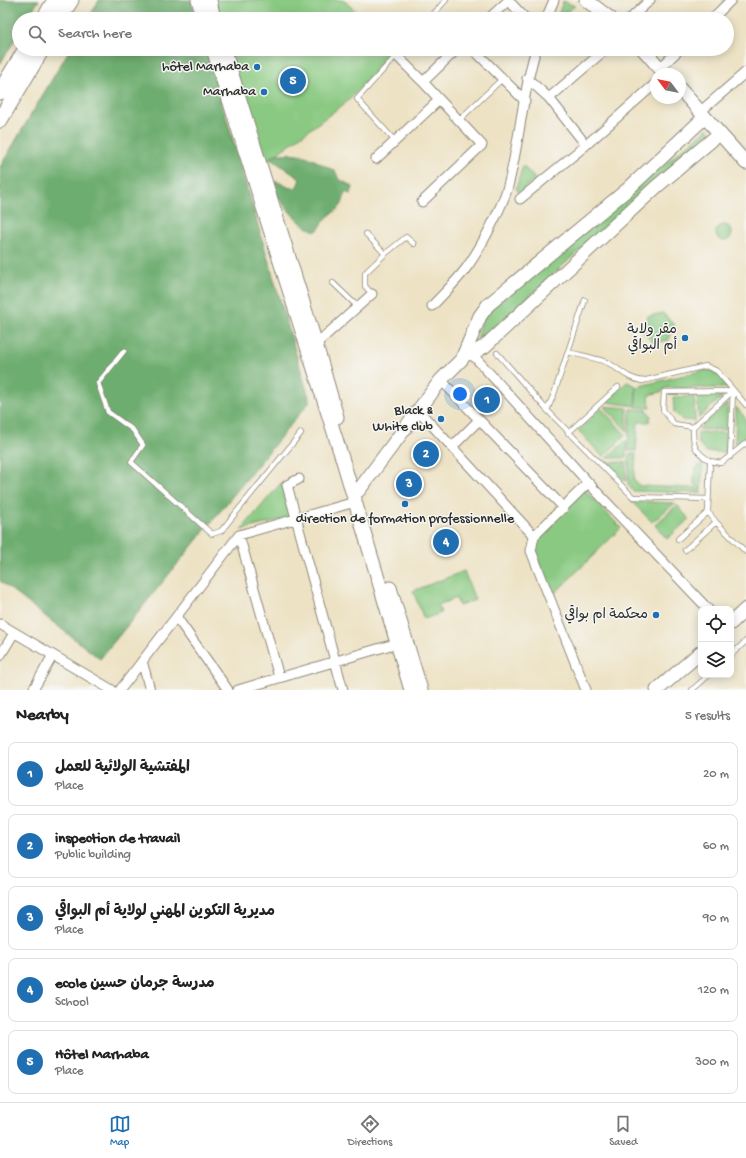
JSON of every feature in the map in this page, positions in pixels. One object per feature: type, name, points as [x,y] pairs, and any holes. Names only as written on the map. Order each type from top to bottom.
[{"type":"main road","points":[[48,12],[55,0]]},
{"type":"main road","points":[[64,12],[71,0]]},
{"type":"main road","points":[[198,0],[202,12]]},
{"type":"main road","points":[[210,0],[213,12]]},
{"type":"main road","points":[[586,0],[602,12]]},
{"type":"main road","points":[[0,92],[22,56]]},
{"type":"main road","points":[[0,120],[38,56]]},
{"type":"main road","points":[[215,56],[357,496],[402,642],[421,690]]},
{"type":"main road","points":[[226,56],[316,344],[357,496]]},
{"type":"main road","points":[[649,56],[660,68]]},
{"type":"main road","points":[[686,96],[746,163]]},
{"type":"main road","points":[[467,356],[473,330],[480,316],[488,305],[628,189],[703,114]]},
{"type":"main road","points":[[357,496],[441,380],[467,356],[485,346],[656,187],[719,134]]},
{"type":"main road","points":[[734,621],[746,609]]},
{"type":"main road","points":[[402,642],[411,690]]},
{"type":"main road","points":[[657,690],[698,655]]},
{"type":"street","points":[[496,12],[509,0],[520,12]]},
{"type":"street","points":[[549,12],[554,0]]},
{"type":"street","points":[[637,12],[650,0]]},
{"type":"street","points":[[719,12],[731,0]]},
{"type":"street","points":[[402,56],[439,100],[482,145],[422,202]]},
{"type":"street","points":[[423,82],[450,56]]},
{"type":"street","points":[[480,56],[525,101]]},
{"type":"street","points":[[432,306],[467,267],[503,203],[508,186],[525,101],[527,78],[534,56]]},
{"type":"street","points":[[549,98],[598,56]]},
{"type":"street","points":[[665,68],[675,56]]},
{"type":"street","points":[[703,114],[746,72]]},
{"type":"street","points":[[527,78],[549,98],[586,145]]},
{"type":"street","points":[[520,199],[586,145],[650,87]]},
{"type":"street","points":[[376,159],[439,100]]},
{"type":"street","points":[[316,344],[372,294]]},
{"type":"street","points":[[467,356],[705,606]]},
{"type":"street","points":[[441,380],[564,508]]},
{"type":"street","points":[[418,410],[534,536]]},
{"type":"street","points":[[452,447],[480,420]]},
{"type":"street","points":[[299,479],[287,484],[343,690]]},
{"type":"street","points":[[586,690],[533,559],[531,542],[534,536],[588,483]]},
{"type":"street","points":[[120,690],[177,618],[239,535],[296,518],[357,496]]},
{"type":"street","points":[[239,535],[279,677]]},
{"type":"street","points":[[177,618],[228,690]]},
{"type":"street","points":[[0,624],[112,690]]},
{"type":"street","points":[[0,656],[14,633]]},
{"type":"street","points":[[238,690],[334,660],[402,642]]},
{"type":"street","points":[[33,690],[53,655]]},
{"type":"street","points":[[142,661],[150,690]]},
{"type":"lane","points":[[435,12],[446,0]]},
{"type":"lane","points":[[395,56],[357,99],[395,141]]},
{"type":"lane","points":[[459,120],[502,79]]},
{"type":"lane","points":[[366,234],[385,254]]},
{"type":"lane","points":[[372,294],[364,286],[365,273],[406,237],[414,244]]},
{"type":"lane","points":[[333,283],[357,306]]},
{"type":"lane","points":[[547,410],[585,300]]},
{"type":"lane","points":[[124,351],[98,383],[98,388],[108,412],[133,430],[144,445],[131,462],[212,534],[221,531],[301,433]]},
{"type":"lane","points":[[497,352],[568,433],[633,497],[708,499]]},
{"type":"lane","points":[[568,352],[609,363],[622,374],[642,382],[706,366],[717,371],[746,405]]},
{"type":"lane","points":[[568,433],[618,387]]},
{"type":"lane","points":[[693,427],[674,424],[663,410],[664,392],[733,391]]},
{"type":"lane","points":[[733,391],[693,427],[693,446],[699,454],[710,461],[721,463],[746,443]]},
{"type":"lane","points":[[730,457],[733,391]]},
{"type":"lane","points":[[710,461],[708,512],[746,552]]},
{"type":"lane","points":[[678,539],[708,512]]},
{"type":"lane","points":[[684,550],[716,522]]},
{"type":"lane","points":[[734,652],[746,641]]},
{"type":"lane","points":[[692,690],[706,678]]},
{"type":"green space","points":[[0,0],[39,0],[31,12],[12,12],[12,44],[0,64]]},
{"type":"green space","points":[[99,0],[191,0],[195,12],[92,12]]},
{"type":"green space","points":[[215,0],[343,0],[357,12],[218,12]]},
{"type":"green space","points":[[563,1],[575,6],[567,12],[559,12]]},
{"type":"green space","points":[[66,56],[208,56],[310,401],[100,659],[0,581],[0,167]]},
{"type":"green space","points":[[230,56],[390,56],[348,101],[263,164]]},
{"type":"green space","points":[[708,128],[710,131],[499,324],[477,339],[484,315]]},
{"type":"green space","points":[[276,154],[303,155],[335,171],[339,179],[353,187],[351,194],[344,192],[343,203],[341,206],[324,221],[317,231],[311,230],[299,221],[275,192],[276,181],[290,188],[297,187],[300,179],[270,158]]},
{"type":"green space","points":[[523,165],[535,179],[519,192],[516,189]]},
{"type":"green space","points":[[724,225],[731,230],[732,233],[727,240],[724,241],[717,236],[716,233],[721,226]]},
{"type":"green space","points":[[663,313],[674,325],[669,340],[653,343],[643,331],[648,316]]},
{"type":"green space","points":[[705,370],[716,373],[724,381],[728,388],[666,388],[661,392],[649,395],[650,408],[636,407],[636,387]]},
{"type":"green space","points":[[627,382],[636,386],[635,406],[606,402]]},
{"type":"green space","points":[[724,395],[699,418],[697,396]]},
{"type":"green space","points":[[694,396],[695,421],[682,420],[674,412],[673,397]]},
{"type":"green space","points":[[728,403],[726,430],[698,429]]},
{"type":"green space","points":[[604,406],[627,408],[627,431]]},
{"type":"green space","points":[[736,407],[746,419],[746,435],[735,445]]},
{"type":"green space","points":[[601,408],[626,435],[603,457],[578,430]]},
{"type":"green space","points":[[630,409],[647,410],[651,416],[649,422],[638,422],[636,451],[628,451]]},
{"type":"green space","points":[[698,432],[727,433],[726,452],[706,452],[698,442]]},
{"type":"green space","points":[[627,440],[626,458],[606,458]]},
{"type":"green space","points":[[629,454],[636,454],[634,480],[640,486],[696,488],[702,493],[633,491],[628,485]]},
{"type":"green space","points":[[606,462],[626,462],[626,481],[624,480]]},
{"type":"green space","points":[[703,462],[701,490],[693,483],[695,481],[693,480],[696,472],[695,469]]},
{"type":"green space","points":[[281,483],[292,517],[241,530]]},
{"type":"green space","points":[[583,488],[621,528],[552,596],[535,556],[534,536]]},
{"type":"green space","points":[[631,501],[675,503],[652,522]]},
{"type":"green space","points":[[677,505],[689,519],[667,539],[655,525]]},
{"type":"green space","points":[[464,571],[475,600],[459,606],[456,598],[438,605],[441,613],[424,619],[413,591]]},
{"type":"place","name":"hôtel Marhaba","points":[[257,67]]},
{"type":"place","name":"Hôtel Marhaba","points":[[293,81]]},
{"type":"place","name":"Marhaba","points":[[264,92]]},
{"type":"place","name":"مقر ولاية أم البواقي","points":[[685,338]]},
{"type":"place","name":"المفتشية الولائية للعمل","points":[[487,400]]},
{"type":"place","name":"Black & White club","points":[[441,419]]},
{"type":"place","name":"inspection de travail","points":[[426,454]]},
{"type":"place","name":"مديرية التكوين المهني لولاية أم البواقي","points":[[409,484]]},
{"type":"place","name":"direction de formation professionnelle","points":[[405,504]]},
{"type":"place","name":"ecole مدرسة جرمان حسين","points":[[446,542]]},
{"type":"place","name":"محكمة ام بواقي","points":[[656,615]]}]
